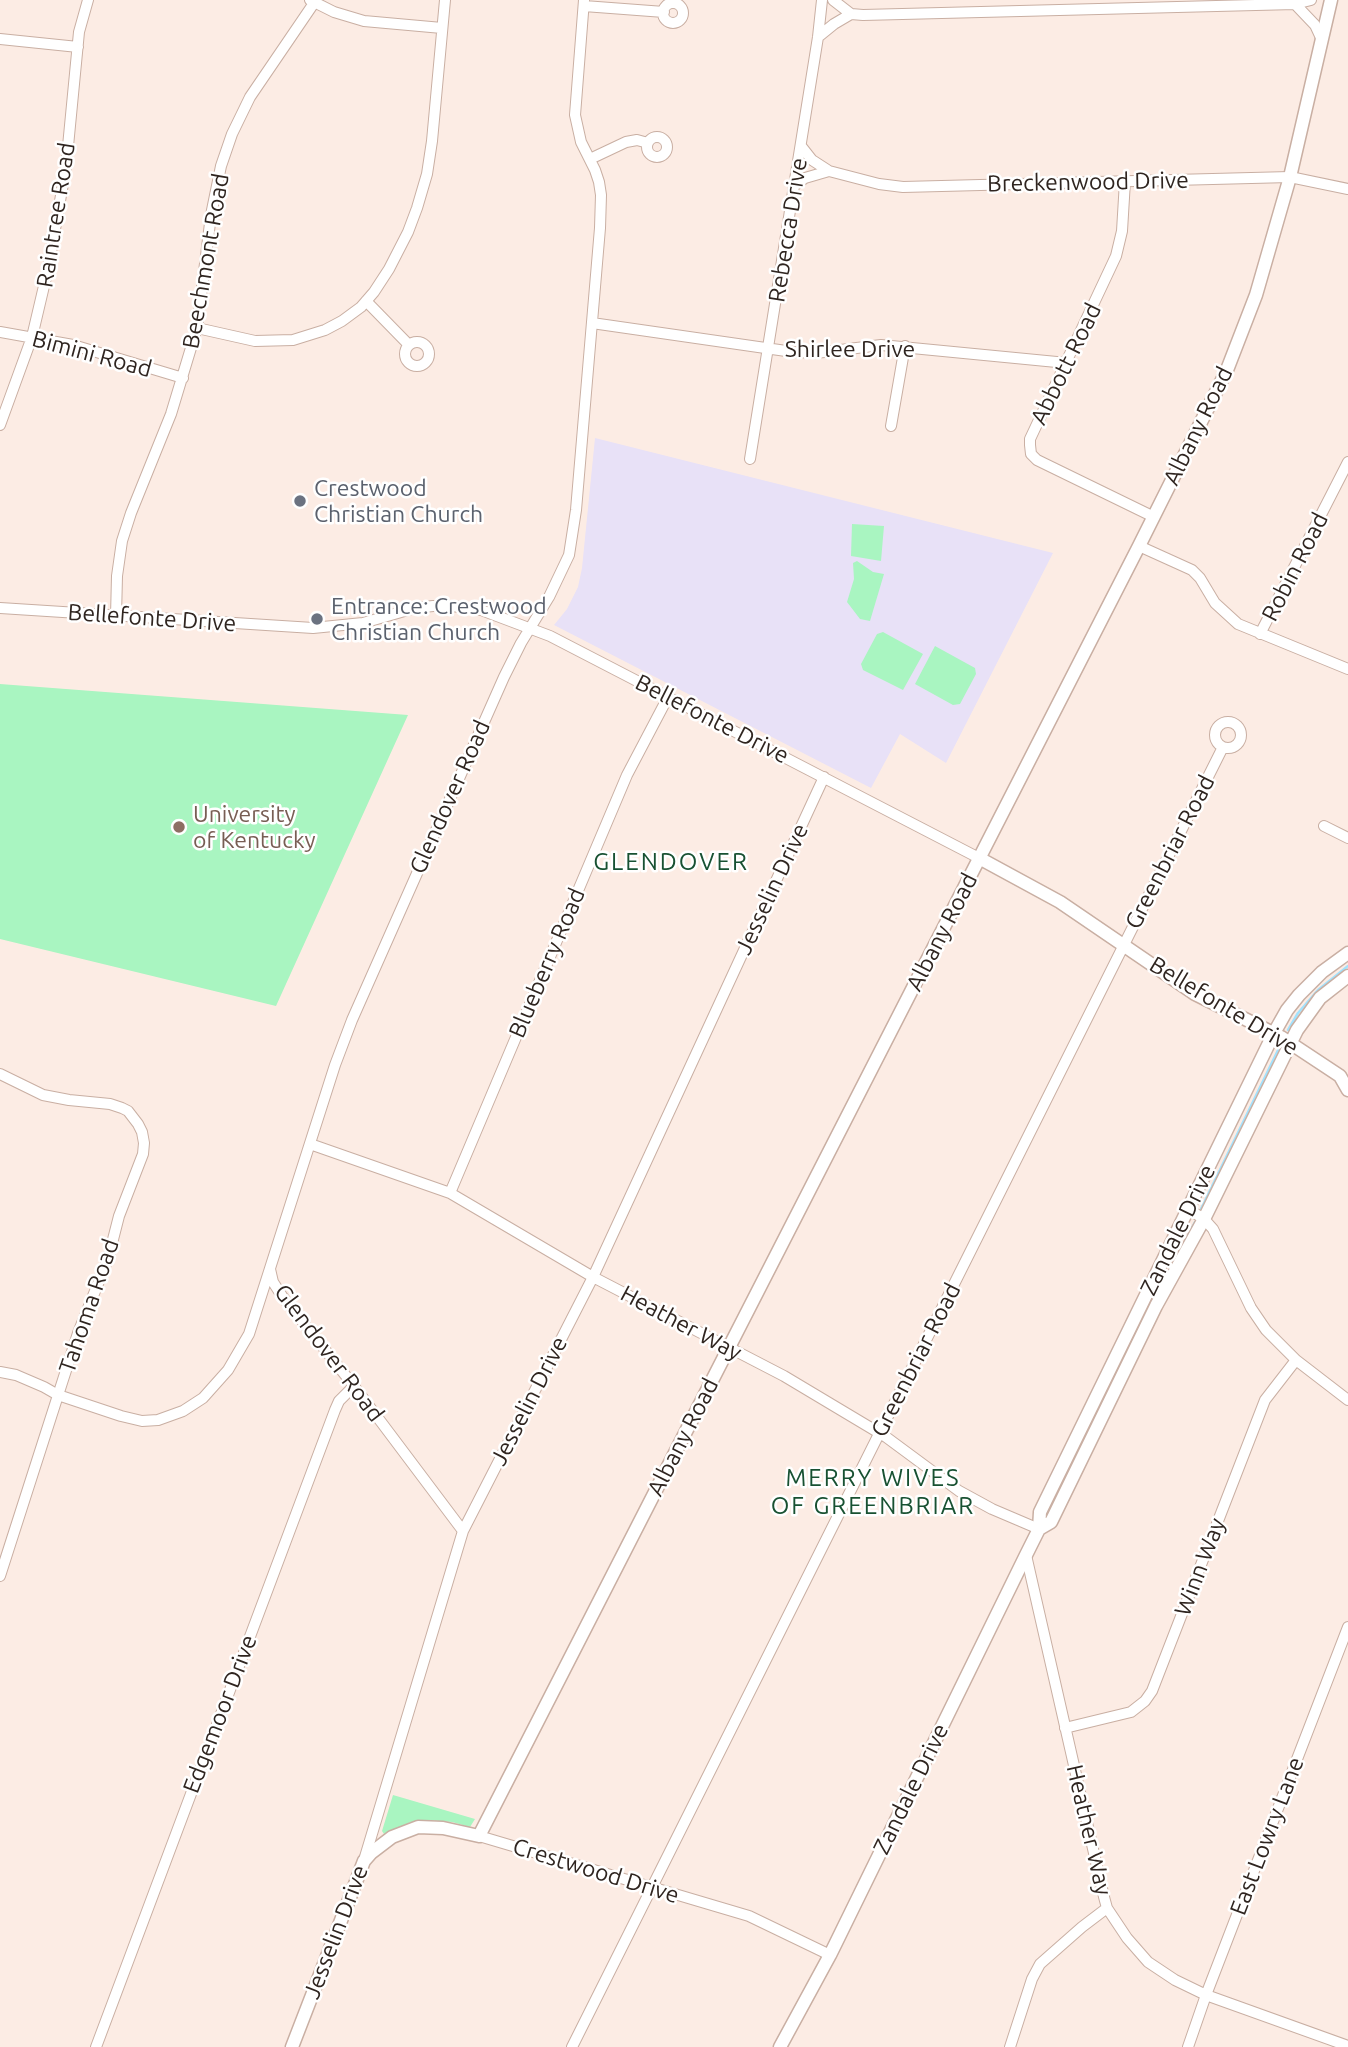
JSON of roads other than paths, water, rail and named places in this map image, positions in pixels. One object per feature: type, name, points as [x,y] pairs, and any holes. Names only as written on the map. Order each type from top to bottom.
[{"type":"street","name":"Raintree Road","points":[[0,425],[32,337],[48,269],[63,191],[78,47],[88,0]]},
{"type":"street","points":[[197,328],[255,341],[293,340],[325,330],[342,321],[366,301],[385,276],[408,232],[423,191],[432,141],[445,0]]},
{"type":"street","name":"Rebecca Drive","points":[[750,459],[822,0]]},
{"type":"street","points":[[833,0],[851,14],[863,15],[1295,4],[1311,0]]},
{"type":"street","name":"Albany Road","points":[[479,1836],[1217,392],[1240,338],[1271,247],[1331,0]]},
{"type":"street","points":[[312,2],[364,21],[442,28]]},
{"type":"street","name":"Beechmont Road","points":[[116,616],[117,576],[122,541],[171,414],[197,328],[216,185],[232,134],[256,89],[312,2]]},
{"type":"street","points":[[584,3],[664,12]]},
{"type":"street","name":"Glendover Road","points":[[463,1531],[354,1386],[282,1296],[273,1282],[270,1269],[352,1020],[504,677],[530,627],[550,597],[569,555],[576,510],[601,195],[599,182],[578,133],[575,115],[584,3]]},
{"type":"street","points":[[1295,4],[1315,25],[1322,40]]},
{"type":"street","points":[[818,37],[851,14]]},
{"type":"street","points":[[0,39],[78,47]]},
{"type":"street","points":[[590,159],[626,142],[637,140],[648,143]]},
{"type":"street","name":"Breckenwood Drive","points":[[800,145],[812,160],[829,172],[903,187],[1290,177],[1348,189]]},
{"type":"street","points":[[794,185],[805,178],[829,172]]},
{"type":"street","name":"Abbott Road","points":[[1125,181],[1122,231],[1116,256],[1030,439],[1031,454],[1038,460],[1154,517]]},
{"type":"street","points":[[366,301],[409,345]]},
{"type":"street","name":"Shirlee Drive","points":[[592,323],[769,349],[816,353],[881,345],[1067,363]]},
{"type":"street","name":"Bimini Road","points":[[0,332],[73,345],[183,378]]},
{"type":"street","points":[[891,426],[905,346]]},
{"type":"street","name":"Robin Road","points":[[1260,634],[1348,462]]},
{"type":"street","points":[[1139,546],[1192,570],[1215,603],[1238,624],[1348,669]]},
{"type":"street","name":"Bellefonte Drive","points":[[0,608],[313,628],[363,623],[424,607],[452,606],[481,610],[530,627],[1040,889],[1203,999],[1274,1033],[1344,1075],[1348,1090]]},
{"type":"street","name":"Blueberry Road","points":[[450,1193],[627,775],[668,697]]},
{"type":"street","name":"Greenbriar Road","points":[[572,2047],[1223,747]]},
{"type":"street","name":"Jesselin Drive","points":[[292,2047],[364,1861],[463,1531],[593,1277],[824,777]]},
{"type":"street","points":[[1324,826],[1348,838]]},
{"type":"street","name":"Zandale Drive","points":[[780,2047],[830,1955],[1026,1555],[1038,1529],[1040,1511],[1274,1033],[1287,1010],[1313,979],[1348,953]]},
{"type":"street","name":"Zandale Drive","points":[[1038,1529],[1051,1522],[1156,1306],[1204,1219],[1290,1044],[1320,998],[1348,976]]},
{"type":"street","name":"Tahoma Road","points":[[0,1074],[54,1098],[110,1104],[122,1108],[133,1116],[142,1132],[144,1143],[143,1154],[119,1216],[108,1259],[78,1332],[0,1576]]},
{"type":"street","name":"Heather Way","points":[[310,1144],[450,1193],[593,1277],[794,1381],[886,1437],[959,1491],[1038,1529]]},
{"type":"street","points":[[1188,1209],[1213,1228],[1258,1320],[1275,1341],[1348,1400]]},
{"type":"street","points":[[0,1372],[16,1375],[58,1395],[121,1416],[142,1421],[167,1418],[194,1405],[212,1390],[229,1370],[254,1319],[270,1269]]},
{"type":"street","name":"Winn Way","points":[[1065,1728],[1131,1712],[1145,1701],[1152,1691],[1261,1410],[1296,1360]]},
{"type":"street","name":"Edgemoor Drive","points":[[96,2047],[330,1422],[340,1401],[354,1386]]},
{"type":"street","name":"Heather Way","points":[[1026,1555],[1108,1908],[1127,1938],[1148,1962],[1175,1980],[1206,1995],[1348,2046]]},
{"type":"street","name":"East Lowry Lane","points":[[1188,2047],[1348,1626]]},
{"type":"street","name":"Crestwood Drive","points":[[364,1861],[386,1841],[402,1832],[418,1828],[443,1828],[479,1836],[760,1920],[830,1955]]},
{"type":"street","points":[[1010,2047],[1032,1979],[1040,1964],[1108,1908]]},
{"type":"waterway","points":[[1288,1030],[1298,1013],[1318,990],[1348,966]]},
{"type":"waterway","points":[[1201,1209],[1280,1046]]},
{"type":"waterway","points":[[1180,1251],[1195,1222]]},
{"type":"waterway","points":[[1046,1516],[1087,1435]]},
{"type":"place","name":"Crestwood Christian Church","points":[[300,501]]},
{"type":"place","name":"Entrance: Crestwood Christian Church","points":[[317,619]]},
{"type":"place","name":"University of Kentucky","points":[[179,827]]},
{"type":"district","name":"GLENDOVER","points":[[671,862]]},
{"type":"district","name":"MERRY WIVES OF GREENBRIAR","points":[[873,1492]]}]
